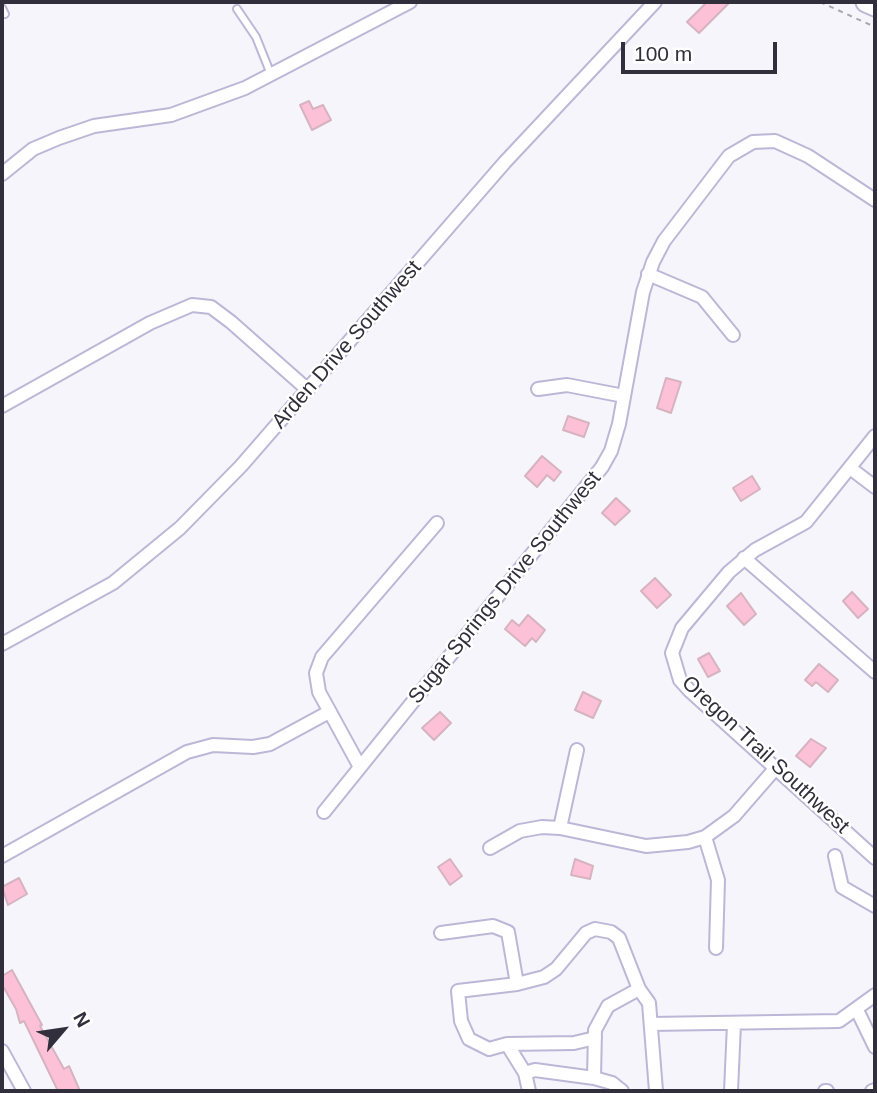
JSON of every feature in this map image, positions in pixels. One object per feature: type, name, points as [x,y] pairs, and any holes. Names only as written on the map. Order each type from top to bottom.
[{"type":"main road","points":[[866,2],[875,6]]},
{"type":"street","points":[[2,174],[33,149],[60,138],[94,126],[132,122],[204,105],[245,88],[270,72],[410,2]]},
{"type":"street","name":"Arden Drive Southwest","points":[[2,644],[113,583],[180,528],[242,466],[505,162],[655,2]]},
{"type":"street","name":"Sugar Springs Drive Southwest","points":[[324,812],[590,484],[611,452],[648,274],[664,241],[729,156],[753,142],[775,141],[791,147],[875,200]]},
{"type":"street","points":[[648,274],[702,297],[733,335]]},
{"type":"street","points":[[2,406],[150,323],[192,305],[211,307],[308,390]]},
{"type":"street","points":[[538,389],[567,385],[624,396]]},
{"type":"street","name":"Oregon Trail Southwest","points":[[875,436],[800,527],[744,558],[682,628],[675,638],[674,664],[689,690],[774,770],[875,858]]},
{"type":"street","points":[[850,468],[875,487]]},
{"type":"street","points":[[360,767],[319,692],[316,673],[322,657],[437,523]]},
{"type":"street","points":[[744,558],[875,672]]},
{"type":"street","points":[[2,856],[187,752],[213,745],[270,744],[329,712]]},
{"type":"street","points":[[560,828],[577,750]]},
{"type":"street","points":[[490,848],[520,831],[560,828],[646,846],[676,845],[705,837],[734,816],[774,770]]},
{"type":"street","points":[[705,837],[718,880],[716,948]]},
{"type":"street","points":[[835,856],[842,887],[875,906]]},
{"type":"street","points":[[442,933],[493,926],[501,928],[511,939],[516,984]]},
{"type":"street","points":[[595,1038],[574,1043],[507,1044],[489,1049],[469,1039],[461,1021],[458,991],[516,984],[544,977],[556,969],[586,933],[595,929],[611,932],[619,938],[639,989],[649,1003],[656,1091]]},
{"type":"street","points":[[594,1078],[595,1030],[608,1006],[639,989]]},
{"type":"street","points":[[651,1024],[839,1021],[858,1010],[875,995]]},
{"type":"street","points":[[858,1010],[875,1047]]},
{"type":"street","points":[[731,1091],[734,1024]]},
{"type":"street","points":[[507,1044],[525,1073],[529,1091]]},
{"type":"street","points":[[2,1051],[24,1091]]},
{"type":"street","points":[[525,1073],[535,1070],[594,1078],[612,1083],[622,1091]]},
{"type":"lane","points":[[237,9],[256,37],[270,72]]},
{"type":"path","points":[[820,2],[875,27]]},
{"type":"building","points":[[707,2],[730,2],[699,33],[687,22]]},
{"type":"building","points":[[309,101],[313,109],[323,105],[331,120],[312,130],[300,105]]},
{"type":"building","points":[[666,378],[681,382],[671,413],[657,408]]},
{"type":"building","points":[[568,416],[589,423],[584,437],[563,430]]},
{"type":"building","points":[[542,456],[561,472],[554,481],[547,475],[537,487],[525,476]]},
{"type":"building","points":[[752,476],[760,489],[741,501],[733,488]]},
{"type":"building","points":[[616,498],[630,511],[615,525],[602,513]]},
{"type":"building","points":[[655,578],[671,595],[657,608],[641,591]]},
{"type":"building","points":[[852,592],[868,609],[858,618],[843,601]]},
{"type":"building","points":[[741,593],[756,614],[744,625],[727,606]]},
{"type":"building","points":[[528,615],[545,630],[536,642],[532,638],[525,646],[505,629],[512,620],[519,626]]},
{"type":"building","points":[[709,653],[720,671],[708,677],[698,659]]},
{"type":"building","points":[[819,664],[838,680],[828,692],[816,682],[812,686],[805,680]]},
{"type":"building","points":[[583,692],[601,701],[593,718],[575,710]]},
{"type":"building","points":[[440,712],[451,723],[434,740],[422,728]]},
{"type":"building","points":[[811,739],[826,748],[810,767],[796,756]]},
{"type":"building","points":[[450,859],[462,876],[450,885],[438,867]]},
{"type":"building","points":[[575,859],[593,866],[590,879],[571,875]]},
{"type":"building","points":[[19,878],[27,894],[8,905],[2,887]]},
{"type":"building","points":[[12,970],[64,1069],[69,1066],[80,1091],[58,1091],[24,1021],[20,1023],[16,1009],[4,988],[2,989],[2,976]]}]
